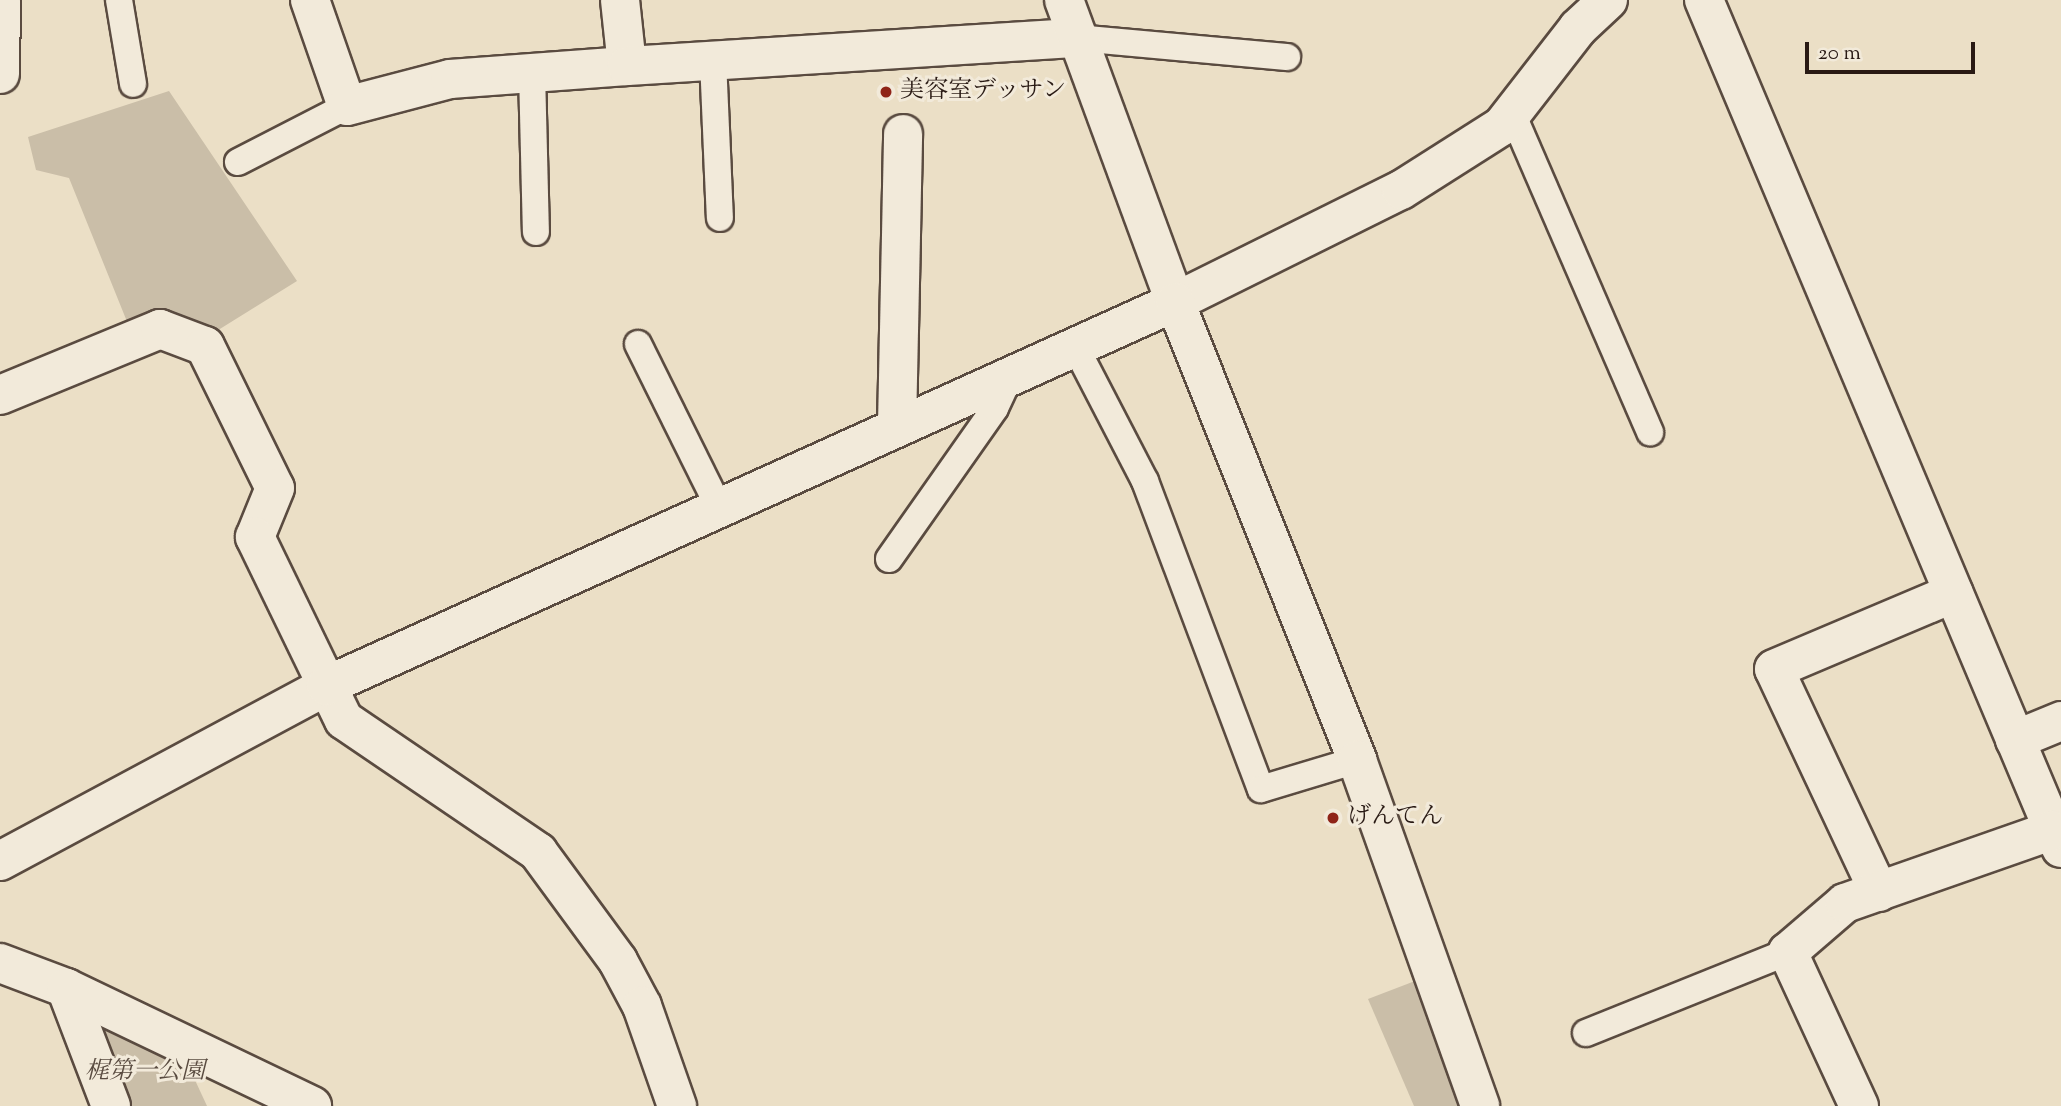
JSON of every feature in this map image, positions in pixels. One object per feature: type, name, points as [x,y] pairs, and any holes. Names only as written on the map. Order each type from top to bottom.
[{"type":"street","points":[[0,74],[1,0]]},
{"type":"street","points":[[310,0],[347,106],[450,79],[1078,38]]},
{"type":"street","points":[[621,0],[626,66]]},
{"type":"street","points":[[1064,0],[1175,302],[1357,760],[1480,1106]]},
{"type":"street","points":[[0,861],[326,686],[1175,302],[1401,190],[1502,126],[1578,28],[1608,0]]},
{"type":"street","points":[[1704,0],[2057,839],[1845,903],[1788,952],[1859,1106]]},
{"type":"street","points":[[897,426],[903,134]]},
{"type":"street","points":[[0,395],[160,329],[205,346],[275,488],[255,537],[344,720],[538,852],[618,961],[636,995],[677,1106]]},
{"type":"street","points":[[1880,892],[1774,669],[1954,593]]},
{"type":"street","points":[[2015,740],[2061,721]]},
{"type":"street","points":[[0,963],[66,988],[312,1106]]},
{"type":"street","points":[[66,988],[111,1106]]},
{"type":"lane","points":[[119,0],[133,84]]},
{"type":"lane","points":[[1078,38],[1287,57]]},
{"type":"lane","points":[[713,60],[720,218]]},
{"type":"lane","points":[[532,72],[536,232]]},
{"type":"lane","points":[[238,162],[347,106]]},
{"type":"lane","points":[[1512,113],[1650,432]]},
{"type":"lane","points":[[638,344],[719,507]]},
{"type":"lane","points":[[1075,346],[1145,481],[1261,789],[1357,760]]},
{"type":"lane","points":[[889,559],[995,408],[1010,376]]},
{"type":"lane","points":[[1586,1033],[1788,952]]},
{"type":"green space","points":[[169,91],[297,281],[215,332],[130,329],[69,178],[36,170],[28,137]]},
{"type":"green space","points":[[1415,981],[1460,1106],[1414,1106],[1368,999]]},
{"type":"green space","name":"梶第一公園","points":[[91,1024],[141,1033],[188,1065],[207,1106],[123,1106]]},
{"type":"place","name":"美容室デッサン","points":[[886,92]]},
{"type":"place","name":"げんてん","points":[[1333,818]]}]
